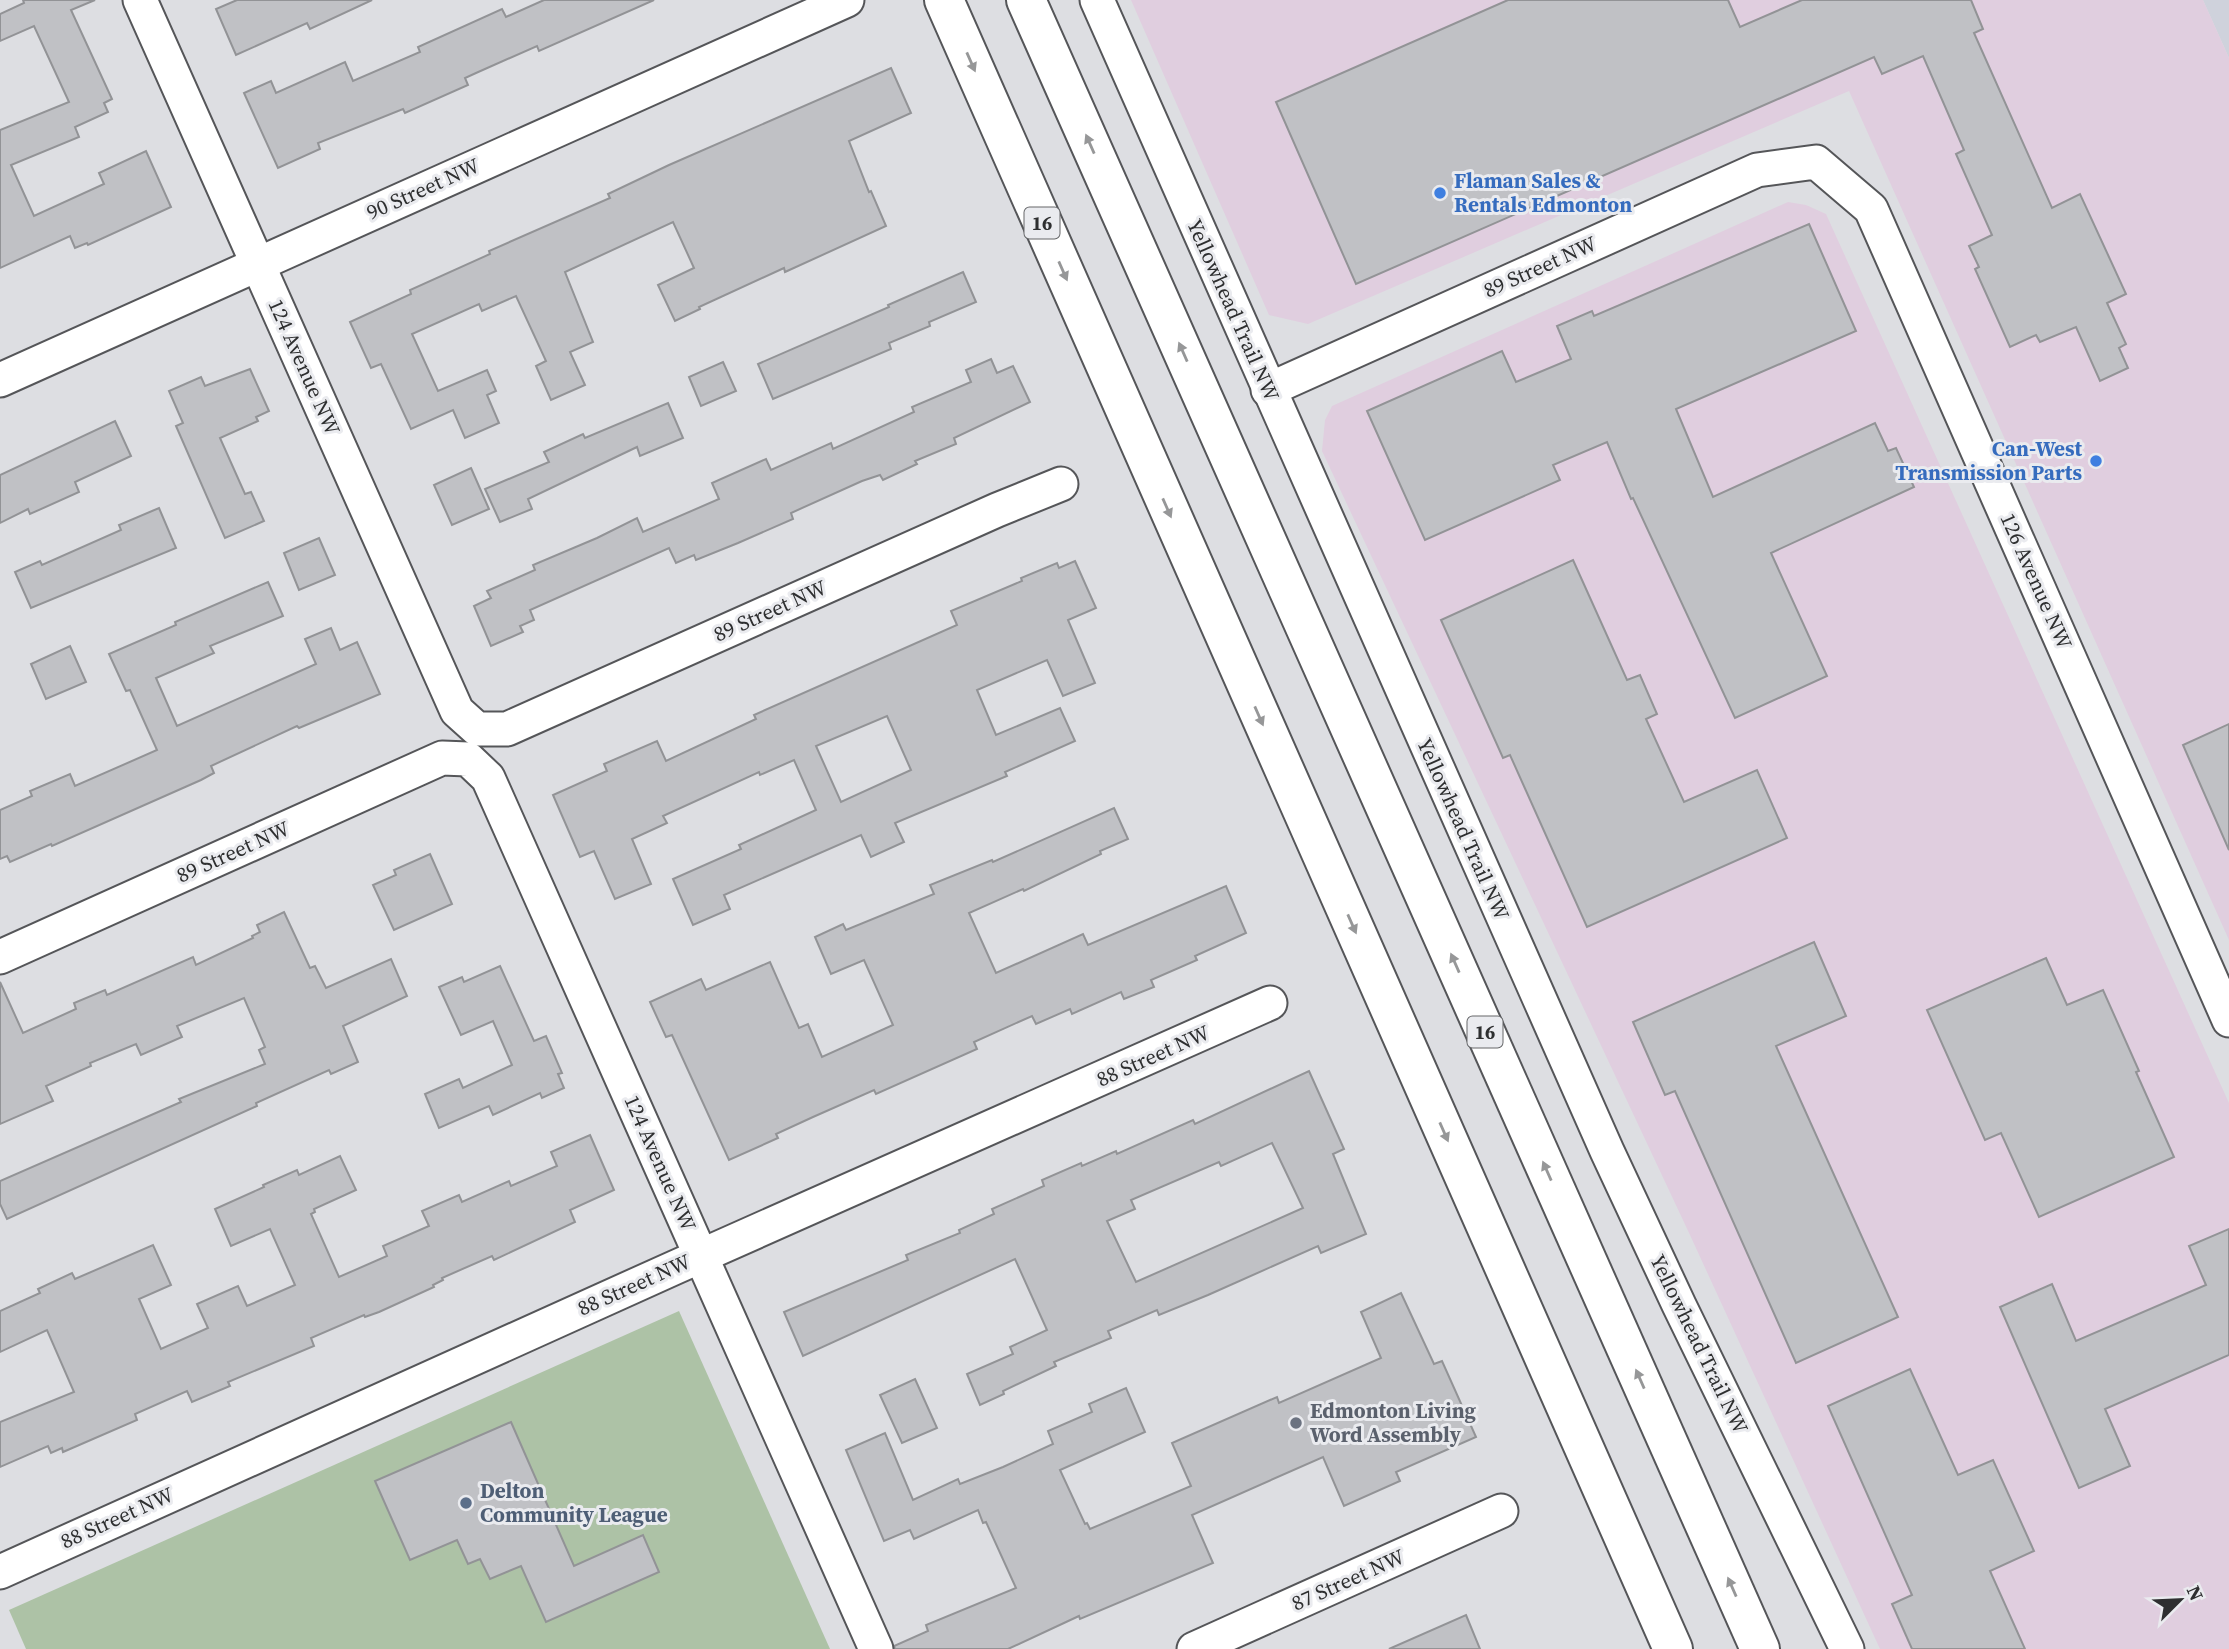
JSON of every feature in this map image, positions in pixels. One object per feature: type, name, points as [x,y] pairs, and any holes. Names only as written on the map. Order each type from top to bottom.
[{"type":"highway","name":"16","points":[[944,0],[1673,1649]]},
{"type":"highway","name":"16","points":[[1026,0],[1760,1649]]},
{"type":"street","name":"124 Avenue NW","points":[[140,0],[876,1649]]},
{"type":"street","name":"90 Street NW","points":[[0,380],[847,0]]},
{"type":"street","name":"Yellowhead Trail NW","points":[[1097,0],[1607,1151],[1847,1649]]},
{"type":"street","name":"89 Street NW","points":[[1268,390],[1756,170],[1816,162]]},
{"type":"street","name":"126 Avenue NW","points":[[1816,162],[1871,209],[2229,1020]]},
{"type":"street","name":"89 Street NW","points":[[0,957],[472,744],[1061,484]]},
{"type":"street","name":"88 Street NW","points":[[0,1572],[701,1255],[1270,1003]]},
{"type":"street","name":"87 Street NW","points":[[1194,1649],[1501,1511]]},
{"type":"shaded area","points":[[1131,0],[2203,0],[2229,58],[2229,940],[1849,91],[1308,324],[1269,315]]},
{"type":"shaded area","points":[[2203,0],[2229,0],[2229,58]]},
{"type":"shaded area","points":[[1788,202],[1806,205],[1826,214],[2229,1103],[2229,1649],[1880,1649],[1690,1235],[1322,451],[1325,420],[1332,406]]},
{"type":"green space","points":[[679,1311],[830,1649],[26,1649],[9,1610]]},
{"type":"building","points":[[23,0],[95,0],[71,10],[112,99],[104,103],[108,112],[75,127],[79,137],[11,165],[34,216],[104,184],[99,173],[146,151],[171,207],[88,245],[87,243],[75,248],[70,236],[0,268],[0,130],[69,102],[34,26],[0,41],[0,14],[24,3]]},
{"type":"building","points":[[237,0],[372,0],[310,29],[307,23],[236,55],[216,9]]},
{"type":"building","points":[[544,0],[654,0],[539,51],[537,46],[476,73],[465,78],[468,85],[405,113],[403,109],[318,143],[320,149],[278,168],[244,93],[271,81],[276,93],[345,62],[353,81],[420,52],[418,47],[502,9],[506,17]]},
{"type":"building","name":"Flaman Sales & Rentals Edmonton","points":[[1508,0],[1728,0],[1740,27],[1802,0],[1971,0],[1983,29],[1974,33],[2052,208],[2080,194],[2126,294],[2107,303],[2126,344],[2119,348],[2128,368],[2100,381],[2076,327],[2040,342],[2036,335],[2010,347],[1975,269],[1979,267],[1969,246],[1992,235],[1956,154],[1964,150],[1923,56],[1882,74],[1874,57],[1356,284],[1276,102]]},
{"type":"building","points":[[891,68],[911,113],[849,141],[886,226],[785,272],[784,268],[675,321],[658,285],[694,268],[673,222],[565,272],[593,342],[570,352],[585,385],[551,400],[536,366],[546,361],[516,296],[482,311],[479,304],[412,334],[438,391],[487,370],[496,391],[487,395],[499,423],[465,438],[453,410],[411,429],[381,364],[371,368],[350,322],[411,294],[410,290],[490,254],[489,251],[610,198],[608,194],[669,165]]},
{"type":"building","points":[[1809,224],[1856,331],[1676,409],[1713,497],[1875,423],[1888,451],[1896,448],[1914,487],[1771,553],[1827,676],[1735,718],[1633,498],[1631,499],[1607,442],[1553,465],[1560,480],[1425,540],[1367,411],[1502,351],[1516,382],[1571,359],[1557,326],[1592,311],[1594,316]]},
{"type":"building","points":[[963,272],[976,302],[929,322],[930,326],[889,343],[891,349],[773,399],[758,364]]},
{"type":"building","points":[[991,359],[997,373],[1013,366],[1030,402],[954,438],[956,444],[915,461],[917,464],[883,480],[880,475],[862,481],[791,513],[793,519],[738,543],[696,560],[694,555],[676,563],[669,548],[530,610],[534,620],[520,626],[523,632],[491,646],[474,606],[491,598],[487,591],[535,570],[533,565],[637,518],[643,532],[719,499],[712,483],[766,459],[771,470],[831,443],[833,449],[914,412],[912,407],[971,382],[966,370]]},
{"type":"building","points":[[723,362],[736,391],[701,406],[689,377]]},
{"type":"building","points":[[250,369],[269,411],[256,417],[258,421],[220,438],[245,494],[251,492],[264,521],[225,538],[176,426],[183,423],[169,391],[201,377],[205,386]]},
{"type":"building","points":[[668,403],[683,438],[640,456],[637,447],[528,499],[532,509],[500,522],[485,489],[549,462],[544,452],[583,434],[585,438]]},
{"type":"building","points":[[115,421],[131,456],[75,482],[79,492],[30,514],[28,509],[0,523],[0,475]]},
{"type":"building","points":[[471,468],[489,509],[452,525],[434,485]]},
{"type":"building","points":[[159,508],[176,548],[31,608],[15,572],[40,561],[42,565],[121,530],[119,525]]},
{"type":"building","points":[[319,538],[335,575],[299,590],[284,553]]},
{"type":"building","points":[[1573,560],[1627,680],[1640,675],[1657,714],[1646,719],[1684,802],[1757,770],[1787,838],[1587,927],[1510,755],[1503,758],[1441,620]]},
{"type":"building","points":[[1075,561],[1096,608],[1068,620],[1095,683],[1063,696],[1047,660],[977,690],[996,735],[1060,708],[1075,741],[1005,772],[1007,776],[895,823],[904,842],[871,857],[861,835],[724,895],[730,909],[693,925],[673,879],[741,849],[739,845],[816,810],[794,760],[760,775],[759,772],[663,816],[667,823],[632,839],[651,884],[615,899],[594,851],[580,857],[553,795],[607,771],[604,764],[657,741],[666,761],[756,719],[754,715],[957,625],[951,611],[1057,563],[1059,568]],"holes":[[[887,716],[911,770],[841,802],[816,746]]]},
{"type":"building","points":[[268,582],[283,616],[210,646],[214,653],[156,678],[177,726],[316,664],[305,639],[331,628],[340,650],[357,642],[380,694],[299,728],[297,726],[211,766],[214,773],[201,780],[52,846],[51,844],[10,862],[7,856],[0,859],[0,810],[32,796],[30,791],[70,774],[75,786],[157,750],[130,690],[126,691],[109,654]]},
{"type":"building","points":[[70,646],[86,682],[46,699],[31,664]]},
{"type":"building","points":[[2229,724],[2229,850],[2183,745]]},
{"type":"building","points":[[1114,808],[1128,839],[1024,891],[1023,889],[969,913],[996,973],[1083,934],[1088,945],[1226,886],[1246,933],[1195,956],[1197,960],[1151,980],[1154,987],[1124,999],[1121,992],[1072,1014],[1070,1009],[1036,1024],[1032,1016],[974,1042],[977,1049],[876,1094],[874,1090],[813,1117],[776,1134],[778,1138],[729,1160],[672,1035],[666,1037],[650,1002],[701,979],[706,990],[770,962],[799,1028],[808,1024],[822,1057],[893,1025],[864,960],[831,974],[815,937],[843,924],[846,930],[934,894],[930,885],[992,860],[993,862]]},
{"type":"building","points":[[430,854],[452,904],[394,930],[373,885],[396,875],[394,870]]},
{"type":"building","points":[[284,912],[310,968],[315,966],[326,988],[391,959],[407,996],[343,1026],[358,1062],[331,1074],[329,1070],[256,1103],[257,1106],[7,1219],[0,1204],[0,1181],[181,1102],[179,1099],[265,1064],[259,1050],[265,1047],[244,998],[177,1026],[182,1037],[141,1055],[136,1044],[90,1063],[91,1066],[46,1086],[53,1101],[0,1124],[0,982],[23,1033],[76,1009],[74,1003],[105,990],[107,995],[193,957],[196,965],[253,938],[252,936],[260,932],[257,925]]},
{"type":"building","points":[[1814,942],[1846,1016],[1776,1046],[1898,1317],[1796,1363],[1675,1091],[1665,1095],[1633,1022]]},
{"type":"building","points":[[2046,958],[2067,1005],[2103,990],[2174,1157],[2039,1217],[2001,1133],[1985,1140],[1927,1010]]},
{"type":"building","points":[[500,966],[534,1041],[546,1036],[562,1073],[558,1074],[564,1088],[542,1098],[540,1093],[493,1115],[489,1106],[439,1128],[425,1094],[459,1079],[463,1088],[512,1065],[493,1021],[461,1035],[439,987],[462,977],[464,982]]},
{"type":"building","points":[[1309,1071],[1344,1149],[1333,1154],[1366,1234],[1321,1253],[1318,1246],[1159,1315],[1157,1310],[1108,1331],[1111,1338],[1054,1362],[1056,1366],[980,1405],[967,1374],[1013,1354],[1010,1347],[1047,1330],[1015,1259],[803,1356],[784,1312],[908,1260],[906,1255],[960,1233],[959,1230],[994,1214],[992,1209],[1044,1186],[1042,1180],[1081,1163],[1082,1166],[1116,1151],[1117,1154],[1193,1120],[1195,1124]],"holes":[[[1272,1143],[1303,1208],[1136,1282],[1107,1221],[1135,1209],[1131,1200],[1219,1162],[1221,1166]]]},
{"type":"building","points":[[590,1135],[614,1190],[570,1210],[575,1222],[494,1260],[492,1256],[442,1278],[434,1287],[379,1312],[365,1317],[364,1315],[311,1338],[314,1346],[228,1382],[230,1386],[192,1402],[187,1391],[135,1414],[137,1420],[63,1452],[62,1448],[51,1453],[48,1446],[0,1467],[0,1422],[74,1392],[47,1330],[0,1352],[0,1311],[40,1293],[38,1289],[72,1273],[75,1279],[153,1245],[171,1285],[139,1299],[161,1349],[208,1328],[197,1304],[238,1286],[247,1306],[295,1285],[270,1229],[231,1246],[215,1209],[264,1187],[263,1185],[297,1170],[299,1175],[340,1156],[356,1190],[314,1209],[315,1212],[311,1214],[339,1277],[387,1256],[383,1246],[429,1226],[422,1211],[459,1195],[462,1202],[509,1181],[511,1186],[557,1166],[551,1152]]},
{"type":"building","points":[[2229,1229],[2229,1355],[2105,1409],[2130,1466],[2079,1488],[2000,1307],[2052,1284],[2076,1341],[2206,1285],[2189,1246]]},
{"type":"building","points":[[1401,1293],[1434,1364],[1442,1361],[1476,1437],[1396,1472],[1400,1481],[1344,1506],[1323,1457],[1192,1515],[1213,1563],[1080,1619],[1079,1616],[1008,1649],[895,1649],[894,1646],[928,1631],[926,1625],[1016,1588],[978,1510],[914,1539],[910,1530],[884,1541],[846,1450],[885,1433],[913,1500],[958,1479],[960,1484],[1003,1467],[1053,1444],[1048,1431],[1092,1412],[1089,1404],[1126,1388],[1145,1432],[1060,1470],[1085,1524],[1087,1523],[1090,1529],[1191,1486],[1172,1443],[1277,1397],[1279,1403],[1381,1358],[1361,1312]]},
{"type":"building","points":[[1910,1369],[1958,1475],[1993,1460],[2034,1551],[1990,1571],[2025,1649],[1912,1649],[1892,1604],[1912,1595],[1828,1406]]},
{"type":"building","points":[[915,1379],[937,1428],[902,1443],[880,1395]]},
{"type":"building","name":"Delton Community League","points":[[511,1422],[574,1566],[643,1535],[659,1572],[546,1622],[521,1566],[490,1579],[480,1559],[468,1564],[457,1540],[410,1560],[375,1481]]},
{"type":"building","points":[[1466,1615],[1480,1649],[1389,1649]]},
{"type":"place","name":"Flaman Sales & Rentals Edmonton","points":[[1440,193]]},
{"type":"place","name":"Can-West Transmission Parts","points":[[2096,461]]},
{"type":"place","name":"Edmonton Living Word Assembly","points":[[1296,1423]]},
{"type":"place","name":"Delton Community League","points":[[466,1503]]}]
